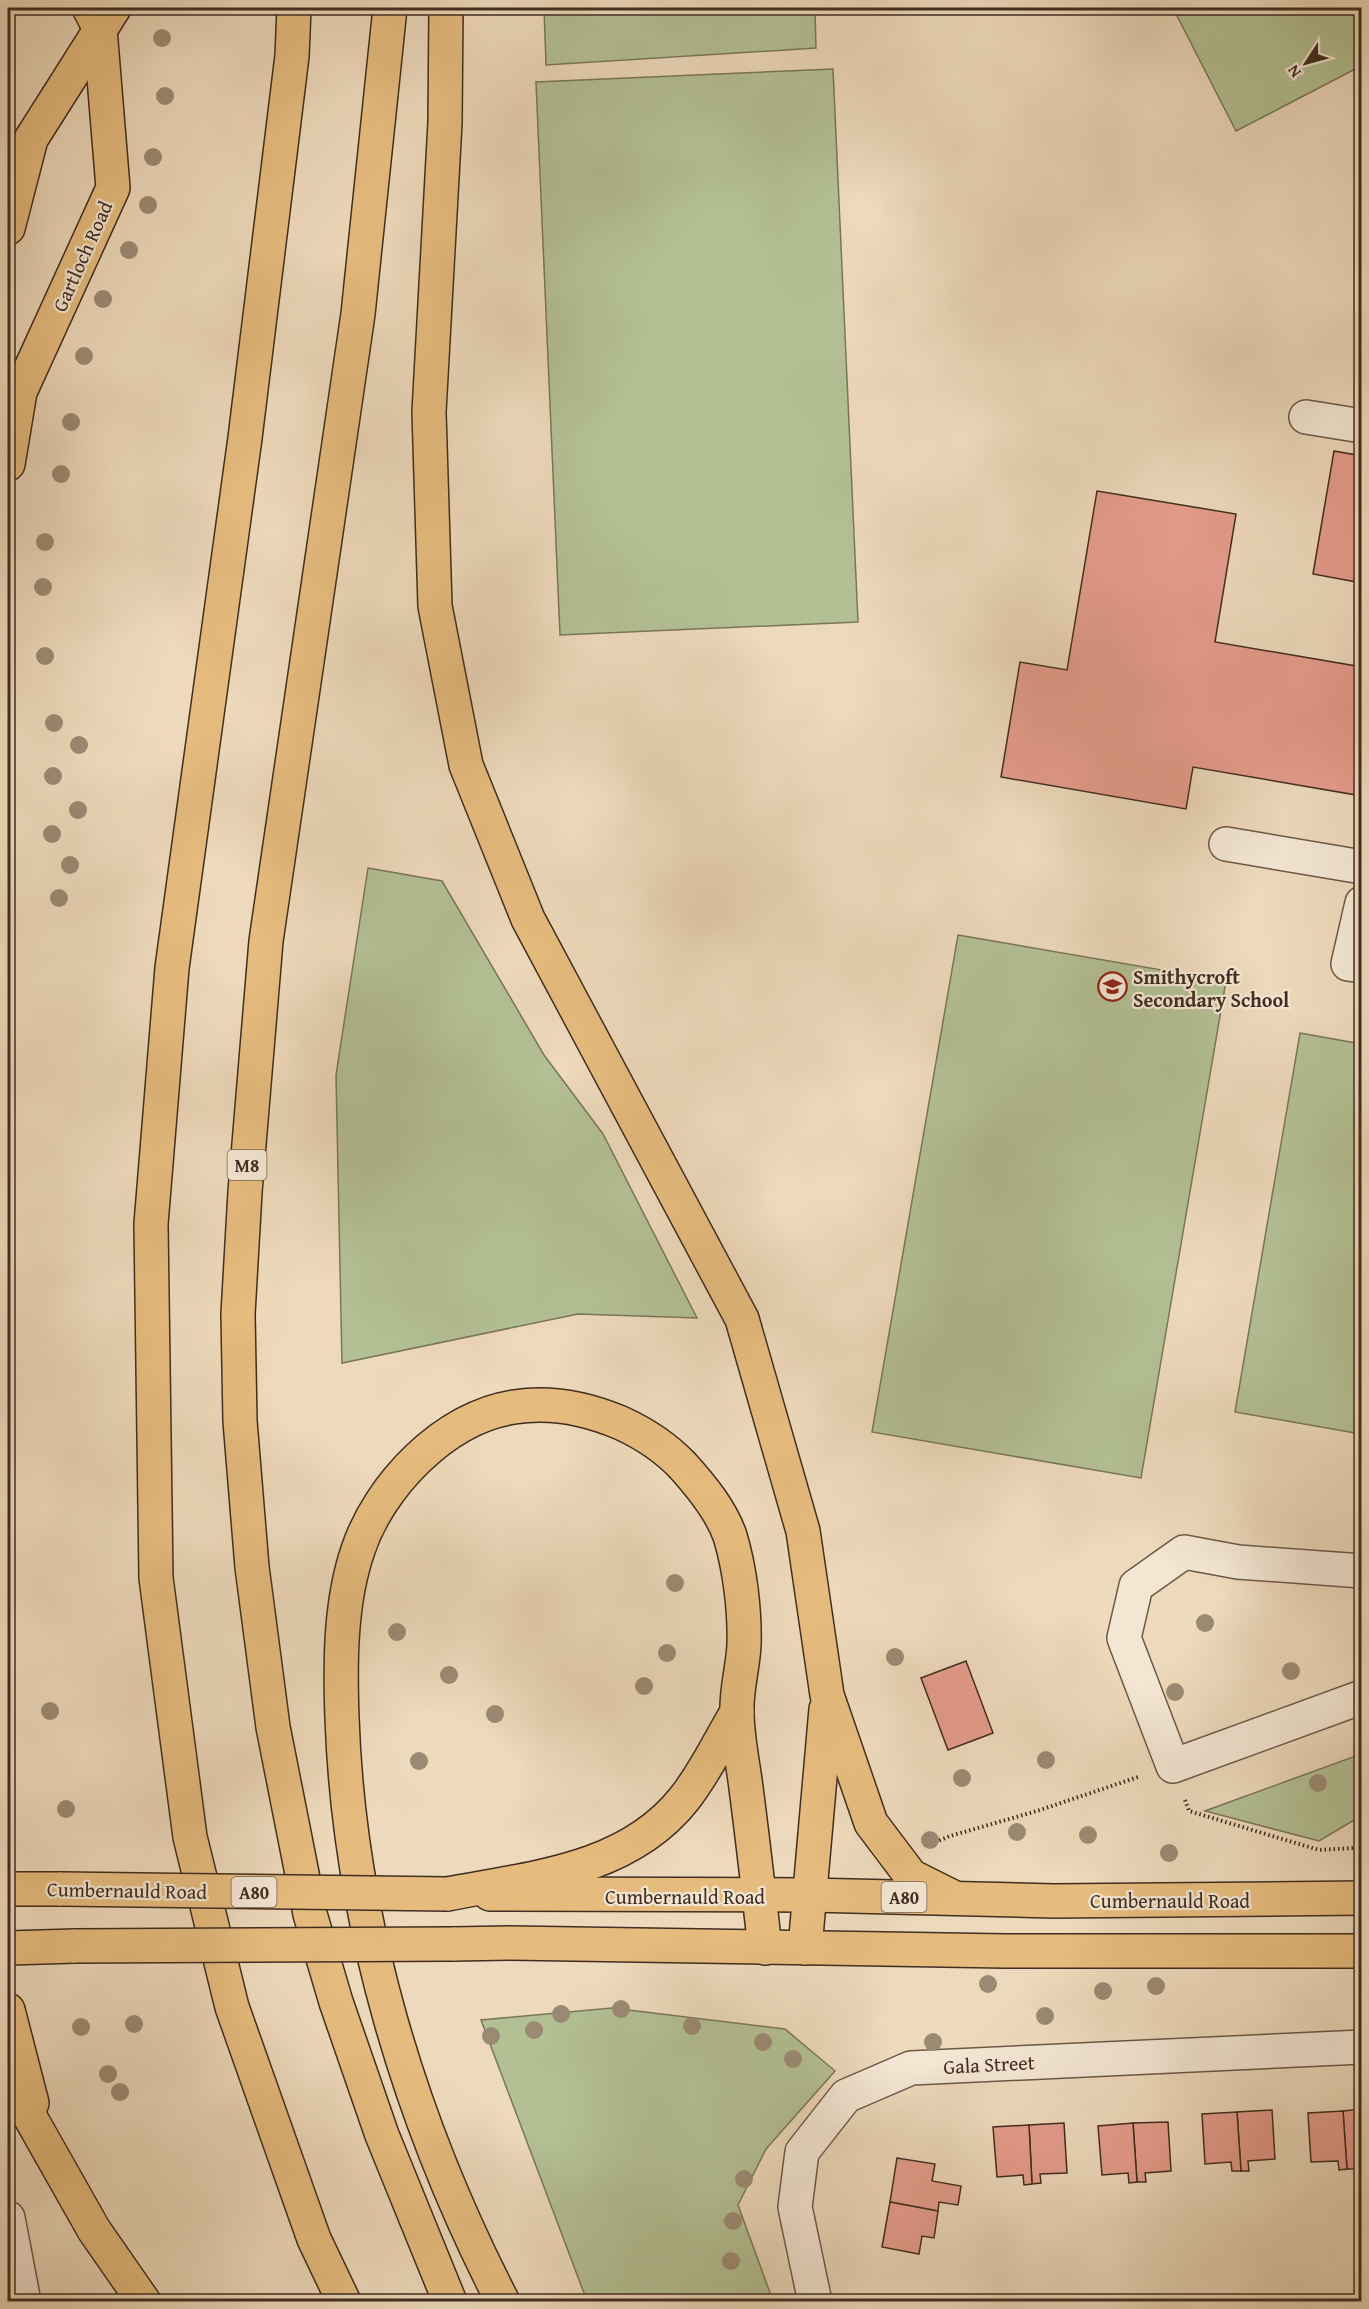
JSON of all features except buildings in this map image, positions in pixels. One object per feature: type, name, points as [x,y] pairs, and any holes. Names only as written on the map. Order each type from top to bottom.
[{"type":"main road","points":[[294,8],[292,56],[247,426],[172,968],[151,1224],[156,1578],[190,1837],[232,2007],[314,2240],[344,2301]]},
{"type":"main road","name":"M8","points":[[390,8],[358,314],[266,941],[238,1303],[240,1421],[252,1567],[273,1727],[310,1914],[336,2002],[382,2135],[450,2301]]},
{"type":"main road","points":[[446,8],[445,123],[429,412],[430,458],[435,606],[466,765],[528,919],[742,1319],[803,1531],[827,1695],[871,1823],[911,1876],[953,1897]]},
{"type":"main road","points":[[8,228],[31,139],[101,15]]},
{"type":"main road","name":"Gartloch Road","points":[[8,464],[20,392],[113,188],[101,15]]},
{"type":"main road","points":[[503,2301],[466,2226],[430,2139],[385,2001],[352,1850],[343,1746],[341,1668],[347,1601],[358,1550],[375,1512],[399,1477],[432,1446],[469,1421],[510,1407],[549,1404],[593,1411],[636,1430],[668,1450],[702,1487],[729,1533],[739,1580],[744,1641],[737,1712],[765,1948]]},
{"type":"main road","points":[[805,1948],[827,1695]]},
{"type":"main road","points":[[447,1894],[594,1863],[629,1847],[684,1799],[737,1712]]},
{"type":"main road","name":"Cumbernauld Road","points":[[8,1889],[760,1897],[809,1895],[1054,1901],[1362,1898]]},
{"type":"main road","points":[[8,1948],[510,1943],[1005,1951],[1362,1951]]},
{"type":"main road","points":[[8,2010],[40,2134]]},
{"type":"main road","points":[[8,2078],[94,2230],[144,2301]]},
{"type":"street","points":[[1306,417],[1362,426]]},
{"type":"street","points":[[1226,844],[1362,867]]},
{"type":"street","points":[[1362,903],[1348,964],[1362,966]]},
{"type":"street","points":[[1362,1571],[1238,1562],[1184,1552],[1136,1586],[1124,1638],[1173,1766],[1362,1697]]},
{"type":"street","name":"Gala Street","points":[[815,2301],[795,2207],[802,2152],[846,2096],[911,2068],[1362,2047]]},
{"type":"street","points":[[8,2218],[24,2301]]},
{"type":"path","points":[[898,1860],[950,1836],[1036,1811],[1173,1766],[1190,1811],[1319,1850],[1354,1848],[1362,1842]]},
{"type":"green space","points":[[544,8],[815,8],[816,48],[546,65]]},
{"type":"green space","points":[[1173,8],[1361,8],[1361,66],[1236,131]]},
{"type":"green space","points":[[833,69],[858,622],[560,635],[536,82]]},
{"type":"green space","points":[[368,868],[442,881],[544,1055],[603,1134],[697,1318],[578,1314],[342,1363],[336,1075]]},
{"type":"green space","points":[[958,935],[1226,981],[1141,1478],[872,1432]]},
{"type":"green space","points":[[1300,1033],[1361,1044],[1361,1434],[1235,1412]]},
{"type":"green space","points":[[1361,1754],[1361,1816],[1319,1841],[1205,1811]]},
{"type":"green space","points":[[612,2008],[785,2029],[835,2071],[766,2149],[738,2205],[773,2301],[587,2301],[481,2020]]},
{"type":"place","name":"Smithycroft Secondary School","points":[[1112,987]]}]
